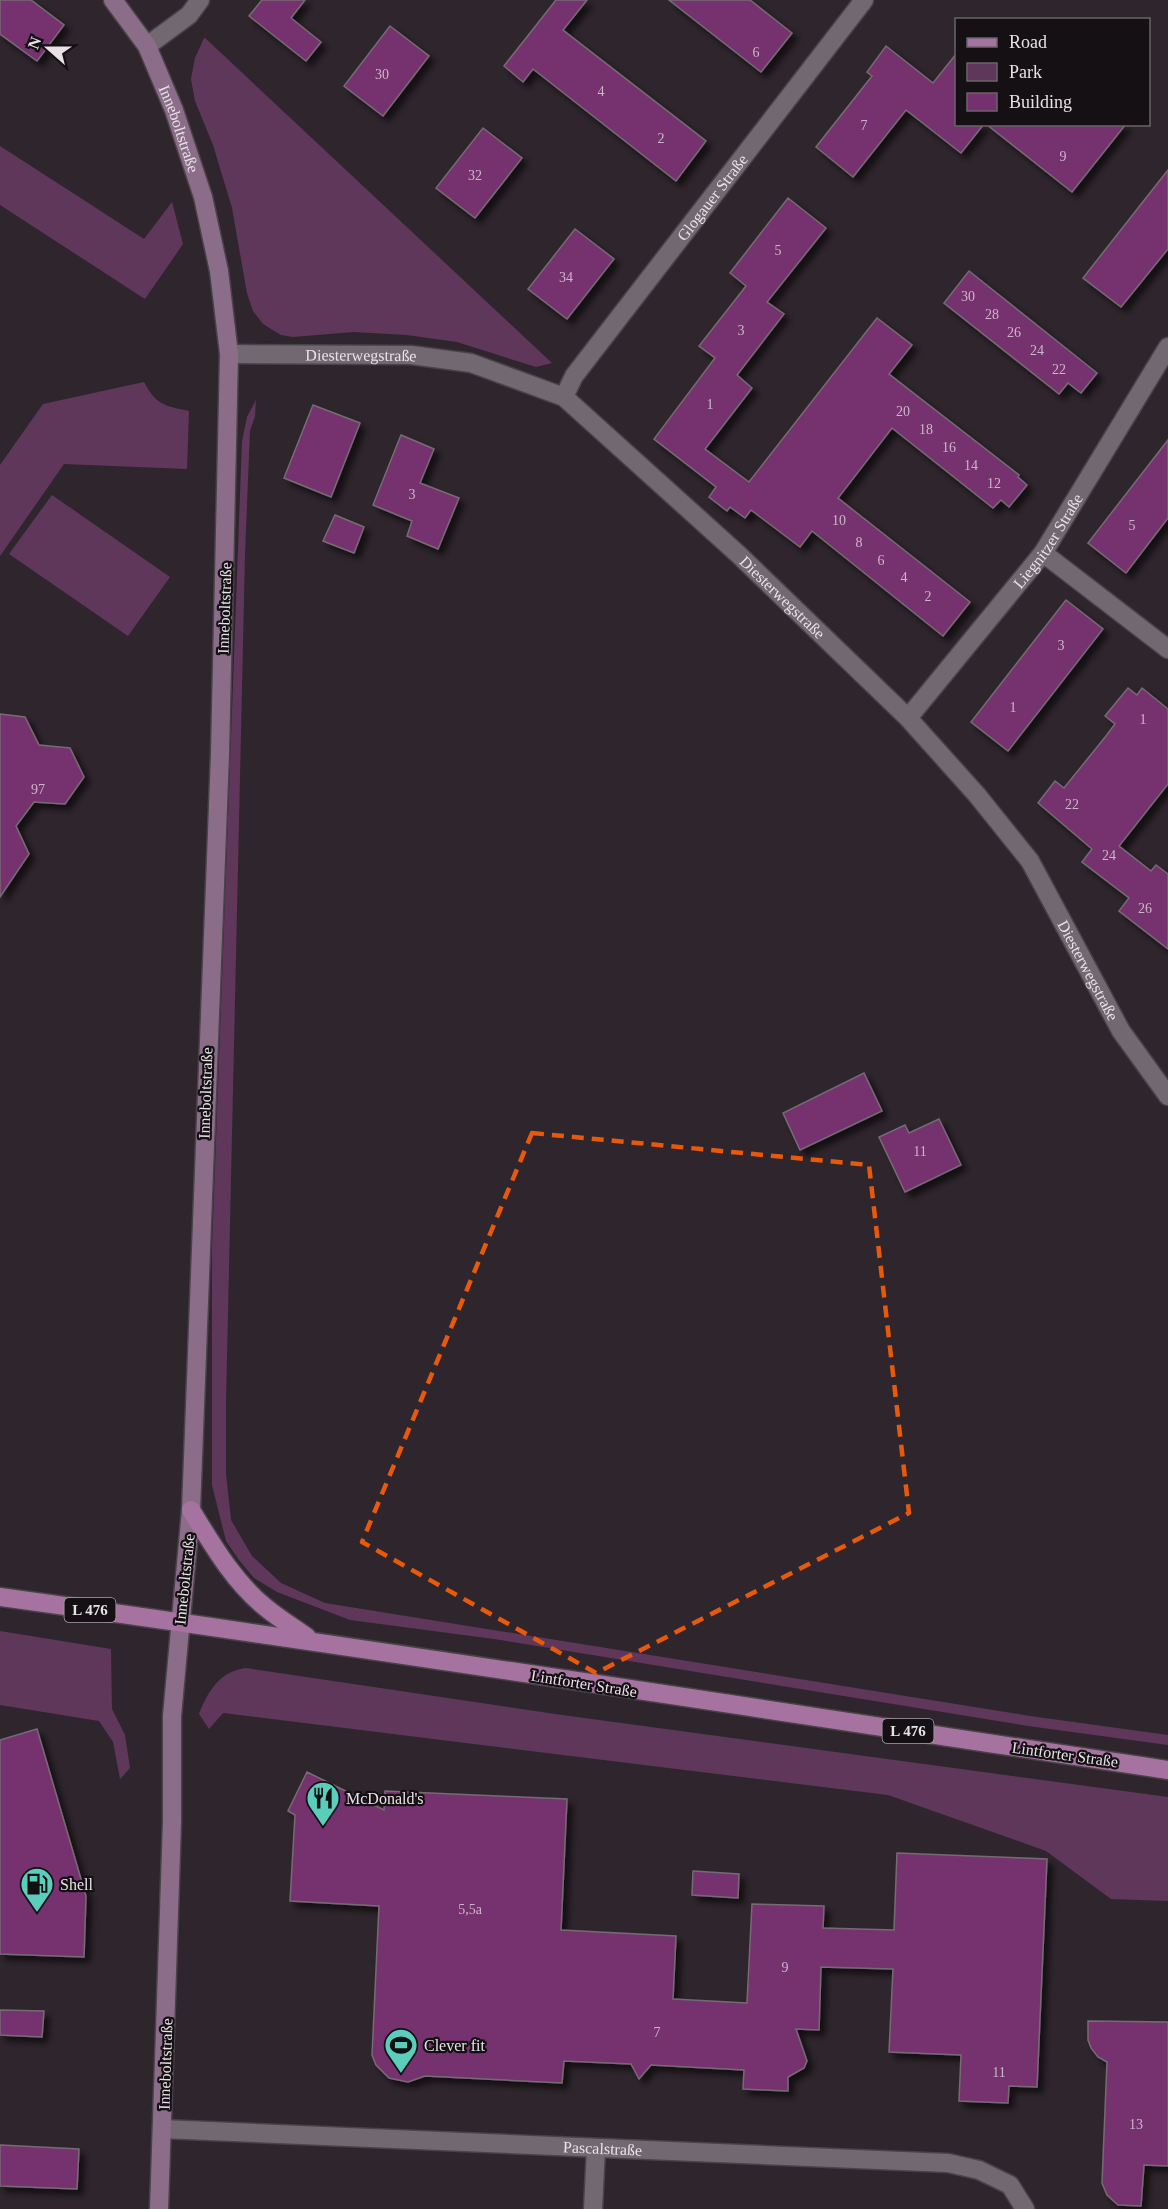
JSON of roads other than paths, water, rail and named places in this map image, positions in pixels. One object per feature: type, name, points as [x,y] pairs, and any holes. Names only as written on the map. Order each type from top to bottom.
[{"type":"main road","points":[[191,1510],[216,1552],[239,1581],[264,1607],[311,1640]]},
{"type":"main road","name":"Lintforter Straße","points":[[0,1597],[311,1640],[661,1695],[1168,1770]]},
{"type":"street","name":"Inneboltstraße","points":[[113,0],[147,46],[174,110],[203,197],[219,271],[230,354],[220,754],[191,1510],[172,1716],[172,1822],[159,2209]]},
{"type":"street","points":[[147,46],[189,15],[200,0]]},
{"type":"street","name":"Glogauer Straße","points":[[564,397],[574,376],[864,0]]},
{"type":"street","name":"Diesterwegstraße","points":[[230,354],[411,355],[471,363],[564,397],[738,554],[908,718],[977,795],[1030,861],[1121,1031],[1168,1096]]},
{"type":"street","name":"Liegnitzer Straße","points":[[908,718],[1043,553],[1165,359]]},
{"type":"street","points":[[1043,553],[1168,649]]},
{"type":"street","name":"Pascalstraße","points":[[162,2129],[948,2163],[979,2170],[1010,2185],[1025,2209]]},
{"type":"street","points":[[593,2209],[596,2148]]},
{"type":"place","name":"McDonald's","points":[[323,1827]]},
{"type":"place","name":"Shell","points":[[37,1913]]},
{"type":"place","name":"Clever fit","points":[[401,2074]]}]
